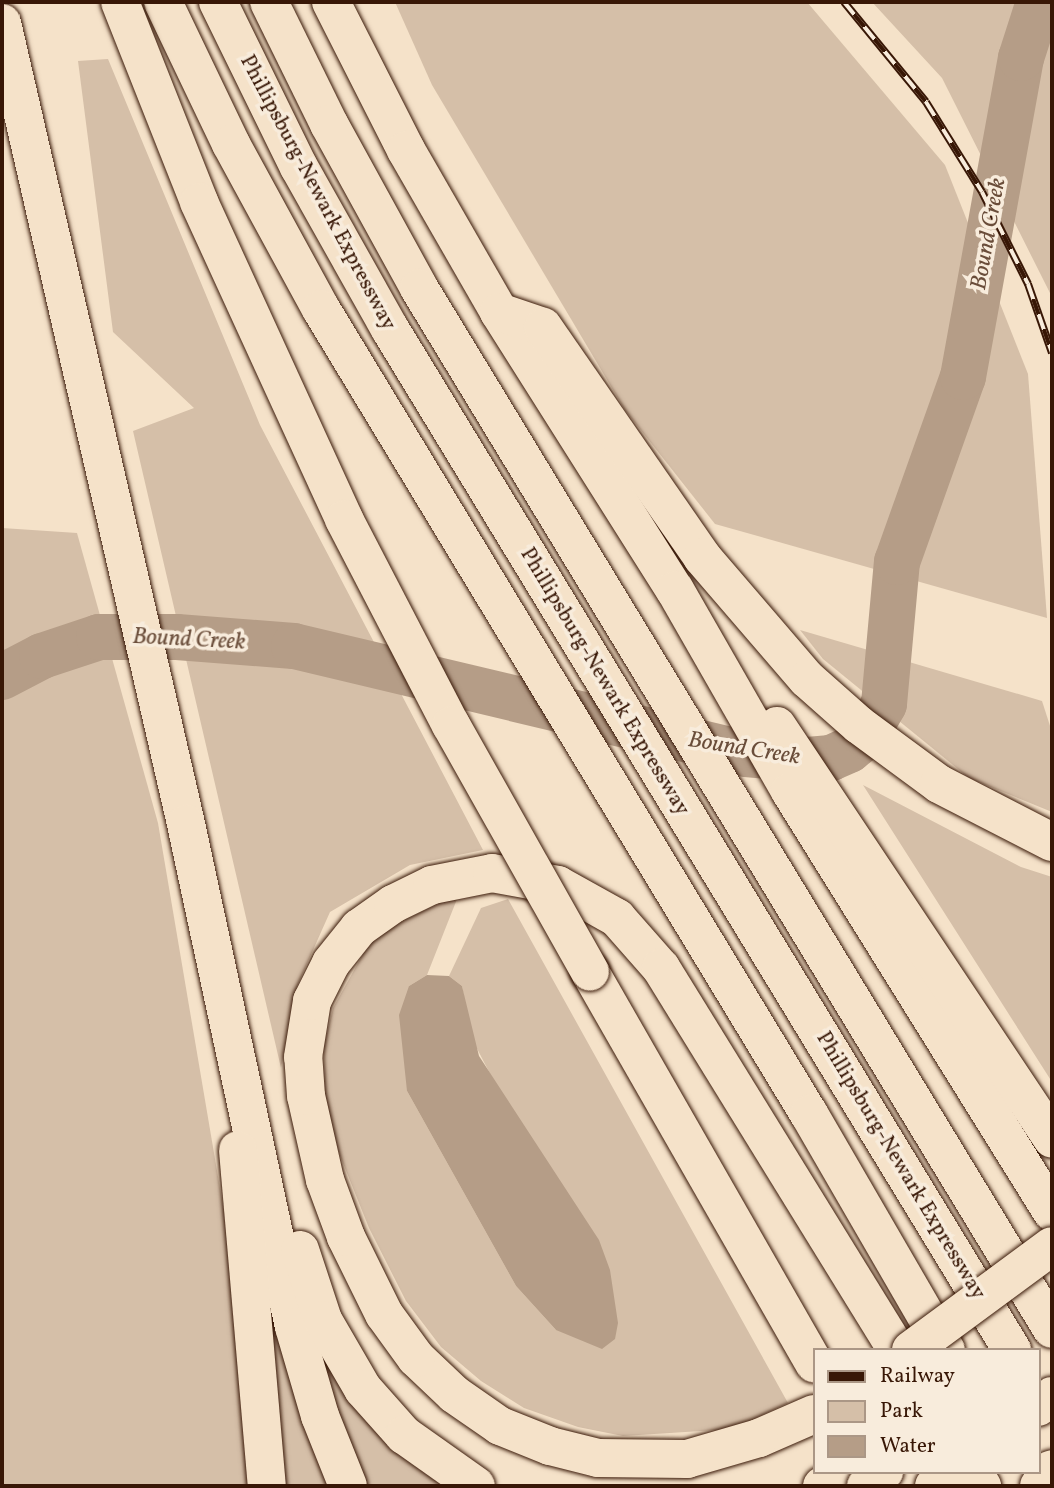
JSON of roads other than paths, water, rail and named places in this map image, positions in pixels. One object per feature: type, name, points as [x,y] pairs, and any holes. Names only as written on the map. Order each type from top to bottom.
[{"type":"highway","points":[[120,2],[204,213],[344,519],[474,766],[813,1361]]},
{"type":"highway","points":[[163,2],[232,144],[321,309],[638,832],[945,1348]]},
{"type":"highway","name":"Phillipsburg-Newark Expressway","points":[[218,2],[343,250],[1011,1348]]},
{"type":"highway","name":"Phillipsburg-Newark Expressway","points":[[269,2],[329,124],[419,288],[1052,1329]]},
{"type":"highway","points":[[331,2],[411,161],[499,312],[675,590],[847,883],[1052,1212]]},
{"type":"highway","points":[[2,23],[186,824],[302,1357],[348,1486]]},
{"type":"highway","points":[[499,312],[543,327],[702,557],[807,679],[885,746],[939,784],[1052,842]]},
{"type":"highway","points":[[675,590],[815,777],[1052,1139]]},
{"type":"highway","points":[[813,1414],[759,1438],[710,1454],[655,1462],[598,1458],[550,1447],[477,1412],[434,1376],[400,1336],[371,1291],[335,1209],[310,1122],[303,1075],[307,1020],[321,982],[343,946],[376,915],[432,885],[492,873],[558,885],[617,918],[661,968],[896,1348]]},
{"type":"highway","points":[[230,1023],[241,1211],[267,1486]]},
{"type":"highway","points":[[262,1175],[286,1200],[323,1320],[351,1373],[404,1435],[476,1486]]},
{"type":"highway","points":[[914,1348],[1052,1246]]},
{"type":"highway","points":[[1040,1396],[1052,1416]]},
{"type":"highway","points":[[1038,1486],[1052,1469]]},
{"type":"highway","points":[[822,1486],[845,1474]]},
{"type":"highway","points":[[866,1486],[881,1474]]},
{"type":"highway","points":[[934,1486],[950,1474]]},
{"type":"water","points":[[427,975],[449,976],[462,986],[479,1056],[599,1240],[610,1270],[618,1323],[615,1339],[602,1349],[556,1330],[516,1286],[407,1091],[399,1015],[409,986]]},
{"type":"waterway","name":"Bound Creek","points":[[2,677],[42,656],[99,637],[177,637],[294,646],[746,754],[808,760],[831,758],[849,750],[865,737],[884,704],[897,562],[963,377],[1021,58],[1039,2]]},
{"type":"railway","points":[[844,2],[926,102],[982,192],[1028,284],[1052,353]]}]
